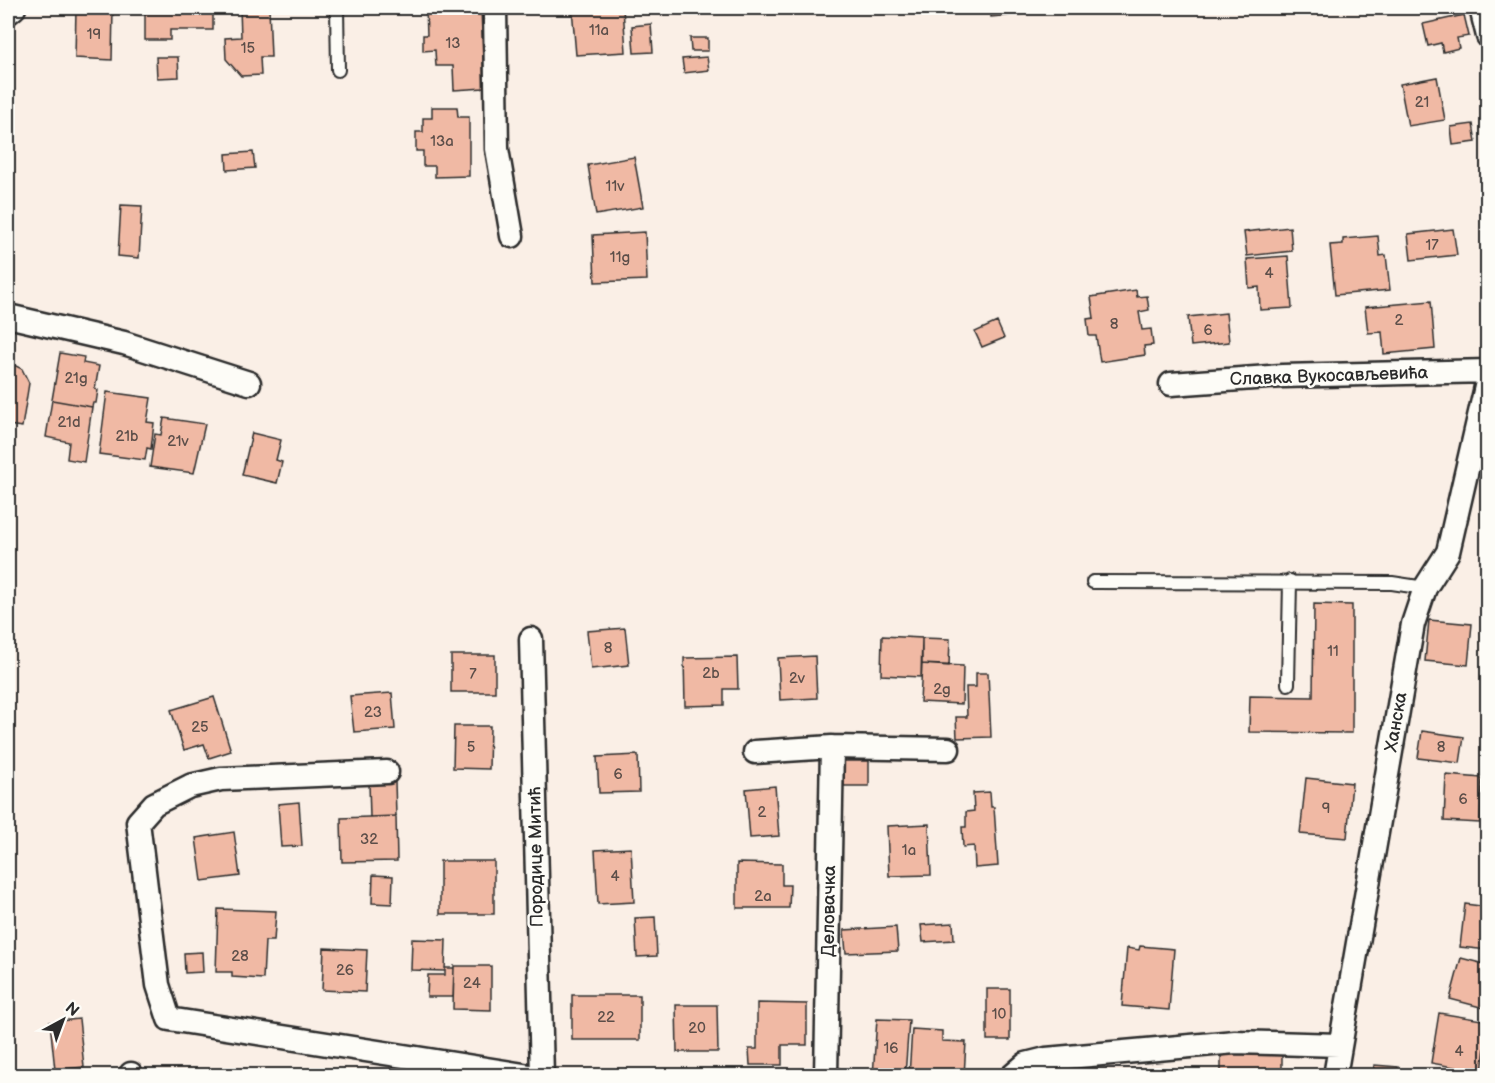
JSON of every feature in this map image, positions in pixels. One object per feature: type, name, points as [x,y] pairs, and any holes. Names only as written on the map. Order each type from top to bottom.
[{"type":"street","points":[[8,13],[14,8]]},
{"type":"street","points":[[495,8],[498,149],[512,236]]},
{"type":"street","points":[[1481,8],[1488,36]]},
{"type":"street","points":[[8,316],[124,343],[249,383]]},
{"type":"street","name":"Славка Вукосављевића","points":[[1171,384],[1282,376],[1488,371]]},
{"type":"street","name":"Ханска","points":[[1335,1076],[1413,624],[1425,588],[1448,552],[1461,483],[1488,378]]},
{"type":"street","name":"Породице Митић","points":[[531,639],[542,1076]]},
{"type":"street","points":[[755,752],[832,747],[948,749]]},
{"type":"street","name":"Деловачка","points":[[826,1076],[832,747]]},
{"type":"street","points":[[387,772],[221,779],[189,786],[154,804],[138,822],[158,985],[169,1019],[530,1076]]},
{"type":"street","points":[[1012,1076],[1026,1064],[1046,1059],[1235,1042],[1339,1045]]},
{"type":"lane","points":[[337,8],[338,70]]},
{"type":"lane","points":[[1094,582],[1290,581],[1392,583],[1425,588]]},
{"type":"lane","points":[[1288,684],[1290,581]]},
{"type":"building","points":[[76,8],[113,9],[112,60],[75,58]]},
{"type":"building","points":[[145,8],[213,8],[213,30],[170,30],[170,40],[145,40]]},
{"type":"building","points":[[240,8],[269,8],[271,57],[260,57],[261,75],[241,76],[226,59],[225,38],[241,37]]},
{"type":"building","points":[[426,8],[481,8],[484,88],[454,90],[453,66],[436,66],[435,50],[423,51],[423,35],[427,35]]},
{"type":"building","points":[[572,8],[623,8],[626,52],[576,55]]},
{"type":"building","points":[[991,8],[1026,8],[1026,14],[991,17]]},
{"type":"building","points":[[1464,15],[1469,36],[1457,38],[1459,48],[1443,52],[1441,43],[1428,46],[1423,24]]},
{"type":"building","points":[[651,24],[653,52],[634,53],[632,26]]},
{"type":"building","points":[[690,38],[708,38],[708,51],[691,51]]},
{"type":"building","points":[[156,57],[178,57],[179,77],[157,78]]},
{"type":"building","points":[[707,57],[709,70],[684,73],[682,59]]},
{"type":"building","points":[[1437,77],[1445,120],[1408,126],[1400,84]]},
{"type":"building","points":[[432,107],[457,107],[458,117],[469,117],[469,176],[435,177],[435,166],[423,166],[423,151],[416,151],[416,132],[423,132],[423,118],[432,118]]},
{"type":"building","points":[[1473,124],[1476,142],[1453,145],[1451,127]]},
{"type":"building","points":[[253,152],[255,168],[227,170],[226,154]]},
{"type":"building","points":[[634,157],[643,207],[596,215],[588,165]]},
{"type":"building","points":[[121,205],[142,206],[139,258],[118,256]]},
{"type":"building","points":[[1290,227],[1292,251],[1247,256],[1244,232]]},
{"type":"building","points":[[1453,229],[1457,255],[1411,260],[1408,234]]},
{"type":"building","points":[[645,232],[647,280],[595,282],[593,235]]},
{"type":"building","points":[[1378,236],[1380,256],[1386,255],[1390,290],[1335,295],[1330,245],[1343,244],[1343,239]]},
{"type":"building","points":[[1288,256],[1292,308],[1260,310],[1259,287],[1249,288],[1247,259]]},
{"type":"building","points":[[1136,290],[1137,297],[1147,296],[1149,310],[1139,312],[1142,330],[1151,329],[1153,345],[1144,346],[1145,355],[1100,362],[1096,336],[1089,336],[1087,319],[1094,318],[1091,297]]},
{"type":"building","points":[[1431,301],[1435,349],[1384,354],[1382,332],[1368,333],[1365,307]]},
{"type":"building","points":[[1226,313],[1229,342],[1191,346],[1188,317]]},
{"type":"building","points":[[997,322],[1004,338],[982,347],[975,332]]},
{"type":"building","points":[[60,353],[84,357],[83,363],[99,366],[95,389],[98,390],[96,403],[93,403],[92,407],[52,400]]},
{"type":"building","points":[[8,362],[22,369],[29,383],[22,427],[8,425]]},
{"type":"building","points":[[107,392],[151,398],[147,422],[154,423],[151,449],[147,448],[145,460],[99,454]]},
{"type":"building","points":[[52,400],[92,407],[84,462],[67,459],[69,442],[46,437]]},
{"type":"building","points":[[164,418],[205,424],[194,473],[150,467],[155,434],[161,435]]},
{"type":"building","points":[[252,433],[281,440],[276,460],[282,462],[277,483],[242,475]]},
{"type":"building","points":[[1314,604],[1352,605],[1352,733],[1249,732],[1250,696],[1313,697]]},
{"type":"building","points":[[1429,620],[1472,624],[1468,665],[1425,661]]},
{"type":"building","points":[[625,628],[629,665],[591,669],[587,631]]},
{"type":"building","points":[[882,636],[922,638],[921,677],[881,675]]},
{"type":"building","points":[[922,638],[950,639],[949,666],[922,664]]},
{"type":"building","points":[[451,655],[495,655],[495,692],[451,692]]},
{"type":"building","points":[[815,656],[817,698],[780,700],[778,658]]},
{"type":"building","points":[[737,657],[738,689],[724,689],[724,705],[685,706],[684,658]]},
{"type":"building","points":[[922,664],[963,666],[962,704],[920,702]]},
{"type":"building","points":[[976,673],[988,673],[991,737],[957,738],[956,717],[967,717],[966,687],[976,687]]},
{"type":"building","points":[[392,693],[395,729],[354,732],[350,696]]},
{"type":"building","points":[[214,697],[231,751],[209,758],[204,744],[184,750],[171,710]]},
{"type":"building","points":[[454,726],[490,726],[489,769],[453,768]]},
{"type":"building","points":[[1422,731],[1464,737],[1460,763],[1418,758]]},
{"type":"building","points":[[638,755],[639,792],[599,793],[597,757]]},
{"type":"building","points":[[844,761],[869,761],[869,786],[844,786]]},
{"type":"building","points":[[1446,775],[1482,778],[1480,823],[1444,821]]},
{"type":"building","points":[[1306,778],[1352,783],[1347,838],[1300,834]]},
{"type":"building","points":[[395,782],[396,816],[370,817],[369,783]]},
{"type":"building","points":[[775,786],[779,836],[750,838],[746,789]]},
{"type":"building","points":[[990,792],[991,807],[994,807],[998,866],[975,868],[974,846],[963,847],[962,827],[966,827],[966,812],[974,811],[973,793]]},
{"type":"building","points":[[299,802],[302,846],[281,847],[278,804]]},
{"type":"building","points":[[396,816],[397,861],[342,862],[341,818]]},
{"type":"building","points":[[929,824],[931,875],[889,876],[887,826]]},
{"type":"building","points":[[234,832],[240,876],[202,881],[196,838]]},
{"type":"building","points":[[631,848],[634,902],[598,904],[595,850]]},
{"type":"building","points":[[440,861],[494,861],[494,914],[440,914]]},
{"type":"building","points":[[737,863],[782,864],[782,885],[790,885],[789,908],[737,908]]},
{"type":"building","points":[[373,875],[393,876],[392,904],[372,903]]},
{"type":"building","points":[[1465,904],[1488,907],[1488,950],[1460,947]]},
{"type":"building","points":[[218,909],[276,911],[274,941],[265,941],[263,979],[232,977],[232,972],[216,972]]},
{"type":"building","points":[[655,917],[657,956],[637,957],[635,918]]},
{"type":"building","points":[[953,923],[954,940],[923,942],[921,925]]},
{"type":"building","points":[[896,927],[898,951],[846,953],[844,930]]},
{"type":"building","points":[[412,939],[446,940],[445,971],[411,970]]},
{"type":"building","points":[[1140,946],[1174,949],[1169,1010],[1122,1006],[1127,948],[1139,950]]},
{"type":"building","points":[[324,948],[367,950],[365,992],[322,990]]},
{"type":"building","points":[[202,952],[203,972],[185,973],[184,953]]},
{"type":"building","points":[[1461,958],[1488,965],[1488,1009],[1450,999]]},
{"type":"building","points":[[454,966],[491,966],[491,1010],[453,1009]]},
{"type":"building","points":[[445,968],[454,968],[453,997],[427,997],[428,975],[445,975]]},
{"type":"building","points":[[987,989],[1010,989],[1010,1040],[987,1040]]},
{"type":"building","points":[[572,995],[640,995],[640,1040],[572,1040]]},
{"type":"building","points":[[757,1003],[807,1004],[807,1045],[782,1045],[782,1065],[750,1065],[749,1049],[757,1049]]},
{"type":"building","points":[[676,1005],[717,1005],[718,1052],[677,1052]]},
{"type":"building","points":[[1439,1013],[1488,1021],[1482,1072],[1431,1063]]},
{"type":"building","points":[[79,1019],[84,1067],[55,1070],[50,1022]]},
{"type":"building","points":[[877,1019],[909,1020],[905,1076],[873,1076]]},
{"type":"building","points":[[912,1029],[942,1031],[942,1041],[966,1042],[964,1076],[909,1076]]},
{"type":"building","points":[[1221,1054],[1282,1055],[1282,1076],[1221,1076]]},
{"type":"building","points":[[1374,1065],[1398,1067],[1397,1076],[1373,1076]]}]
